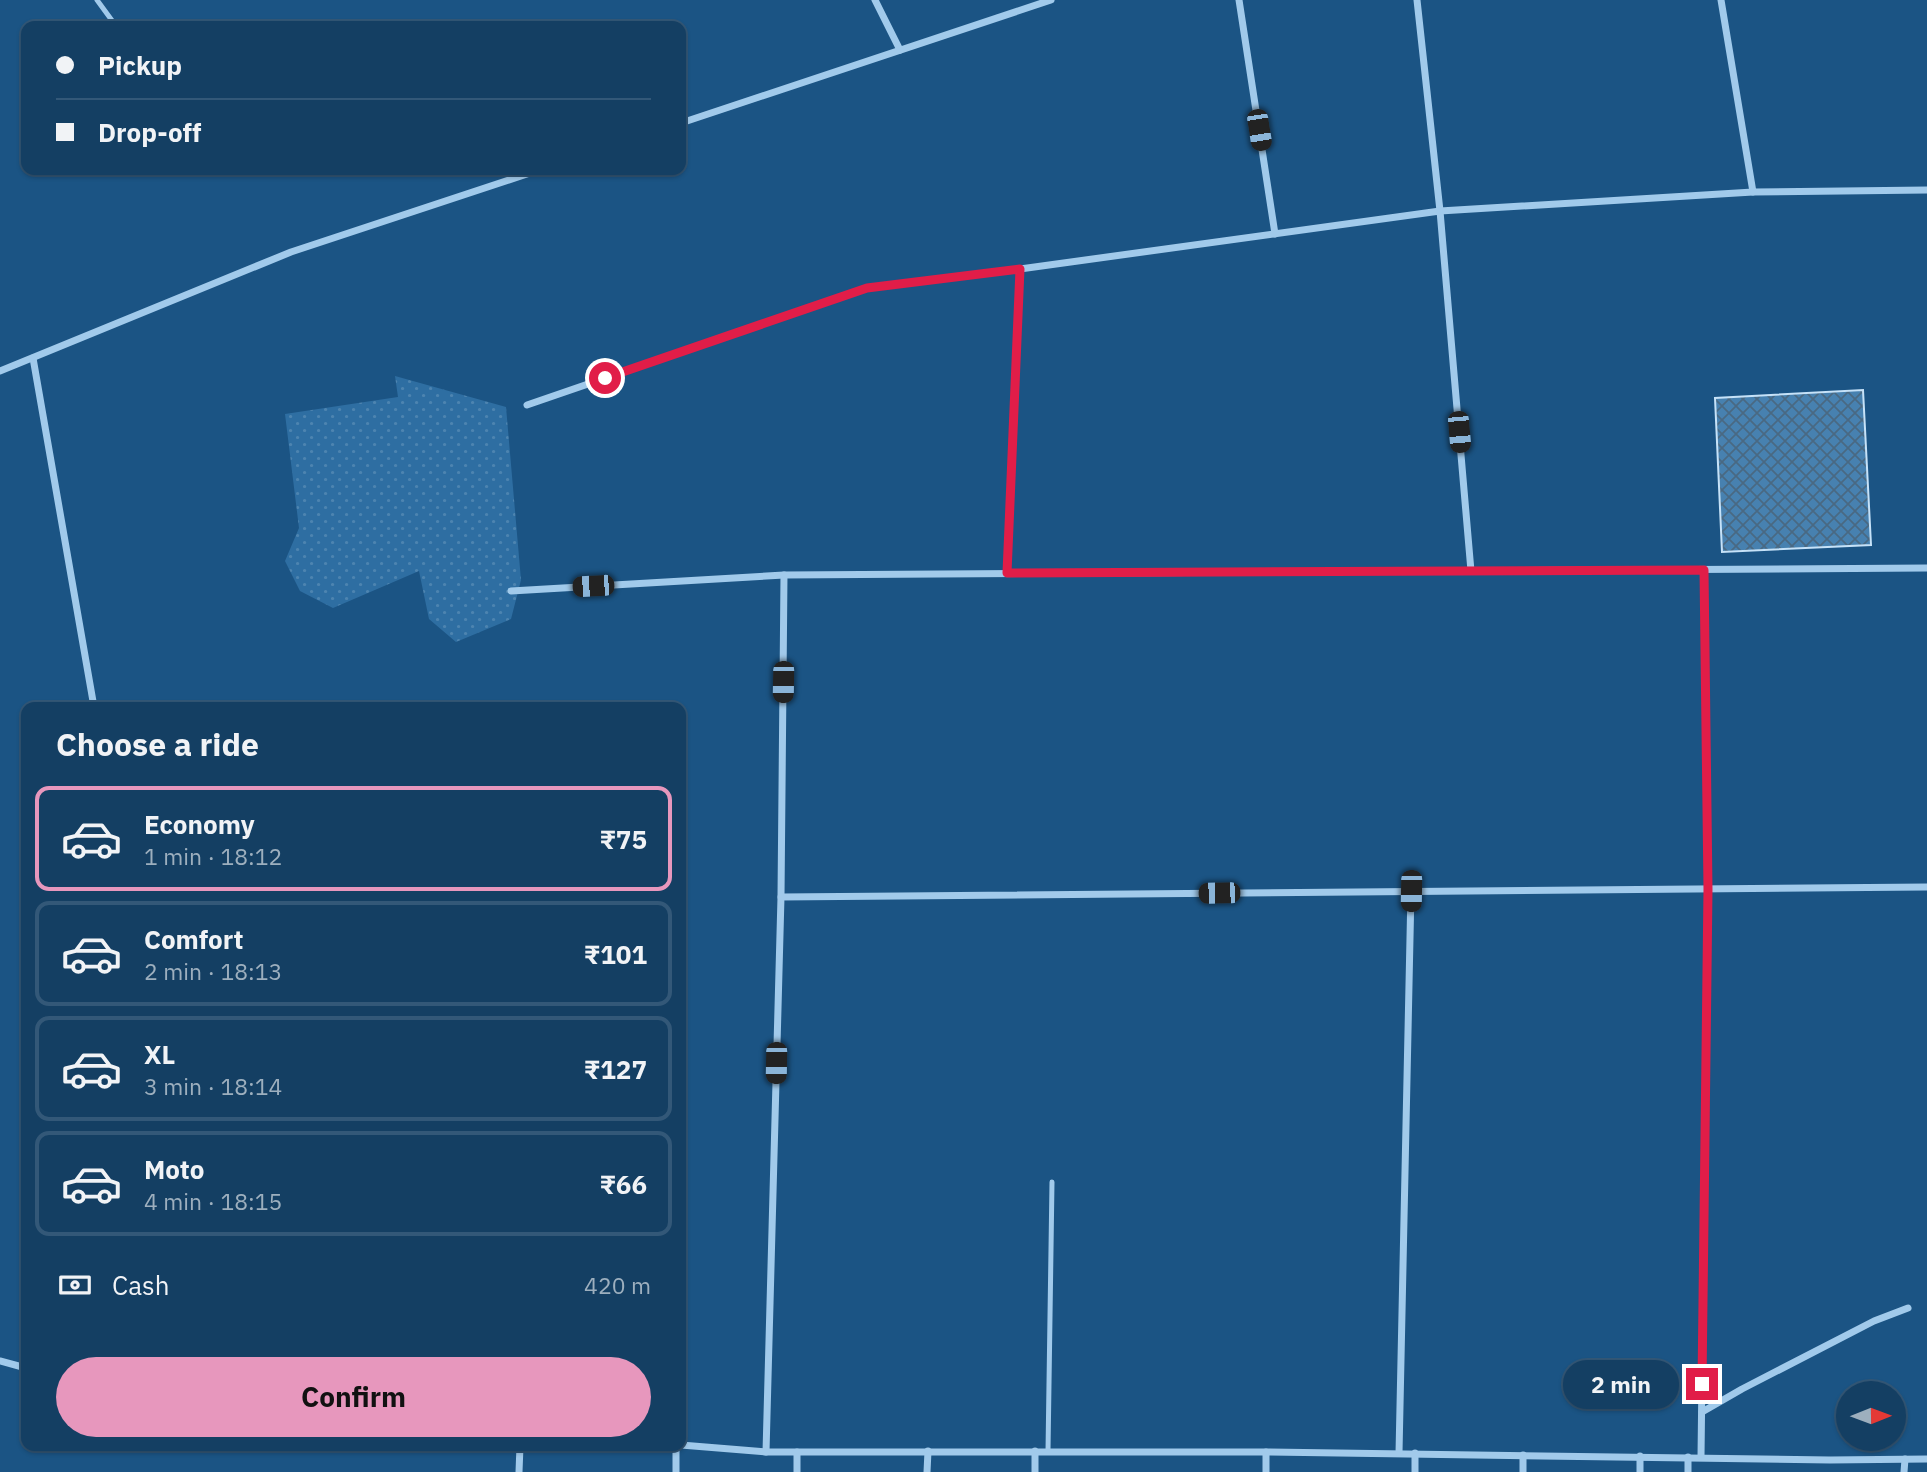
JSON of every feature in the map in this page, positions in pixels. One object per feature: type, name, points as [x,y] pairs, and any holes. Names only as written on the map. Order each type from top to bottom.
[{"type":"street","points":[[875,0],[900,50]]},
{"type":"street","points":[[686,121],[1051,0]]},
{"type":"street","points":[[1238,0],[1275,234]]},
{"type":"street","points":[[1417,0],[1440,211],[1471,571]]},
{"type":"street","points":[[1721,0],[1754,192]]},
{"type":"street","points":[[0,371],[291,252],[524,175]]},
{"type":"street","points":[[527,405],[867,288],[1440,211],[1754,192],[1927,190]]},
{"type":"street","points":[[1007,573],[1020,269]]},
{"type":"street","points":[[33,358],[93,702]]},
{"type":"street","points":[[511,591],[784,575],[1927,568]]},
{"type":"street","points":[[1701,1457],[1708,889],[1704,570]]},
{"type":"street","points":[[766,1452],[780,897],[784,575]]},
{"type":"street","points":[[780,897],[1927,887]]},
{"type":"street","points":[[1399,1452],[1411,891]]},
{"type":"street","points":[[1702,1412],[1874,1321],[1908,1308]]},
{"type":"street","points":[[0,1361],[21,1367]]},
{"type":"street","points":[[686,1446],[766,1452],[1399,1452],[1927,1459]]},
{"type":"street","points":[[519,1472],[520,1451]]},
{"type":"street","points":[[676,1472],[678,1451]]},
{"type":"street","points":[[927,1472],[928,1451]]},
{"type":"street","points":[[1035,1451],[1035,1472]]},
{"type":"street","points":[[797,1452],[797,1472]]},
{"type":"street","points":[[1266,1452],[1266,1472]]},
{"type":"street","points":[[1415,1453],[1415,1472]]},
{"type":"street","points":[[1523,1455],[1523,1472]]},
{"type":"street","points":[[1640,1456],[1640,1472]]},
{"type":"street","points":[[1688,1457],[1688,1472]]},
{"type":"street","points":[[1904,1472],[1905,1460]]},
{"type":"lane","points":[[97,0],[112,21]]},
{"type":"lane","points":[[1048,1451],[1052,1182]]},
{"type":"shaded area","points":[[395,376],[506,407],[521,580],[511,619],[456,642],[429,619],[419,571],[333,608],[300,591],[285,561],[299,528],[285,414],[398,397]]},
{"type":"building","points":[[1863,390],[1871,545],[1722,552],[1715,398]]},
{"type":"route","points":[[605,378],[867,288],[1020,269],[1007,573],[1704,570],[1708,889],[1702,1384]]}]
